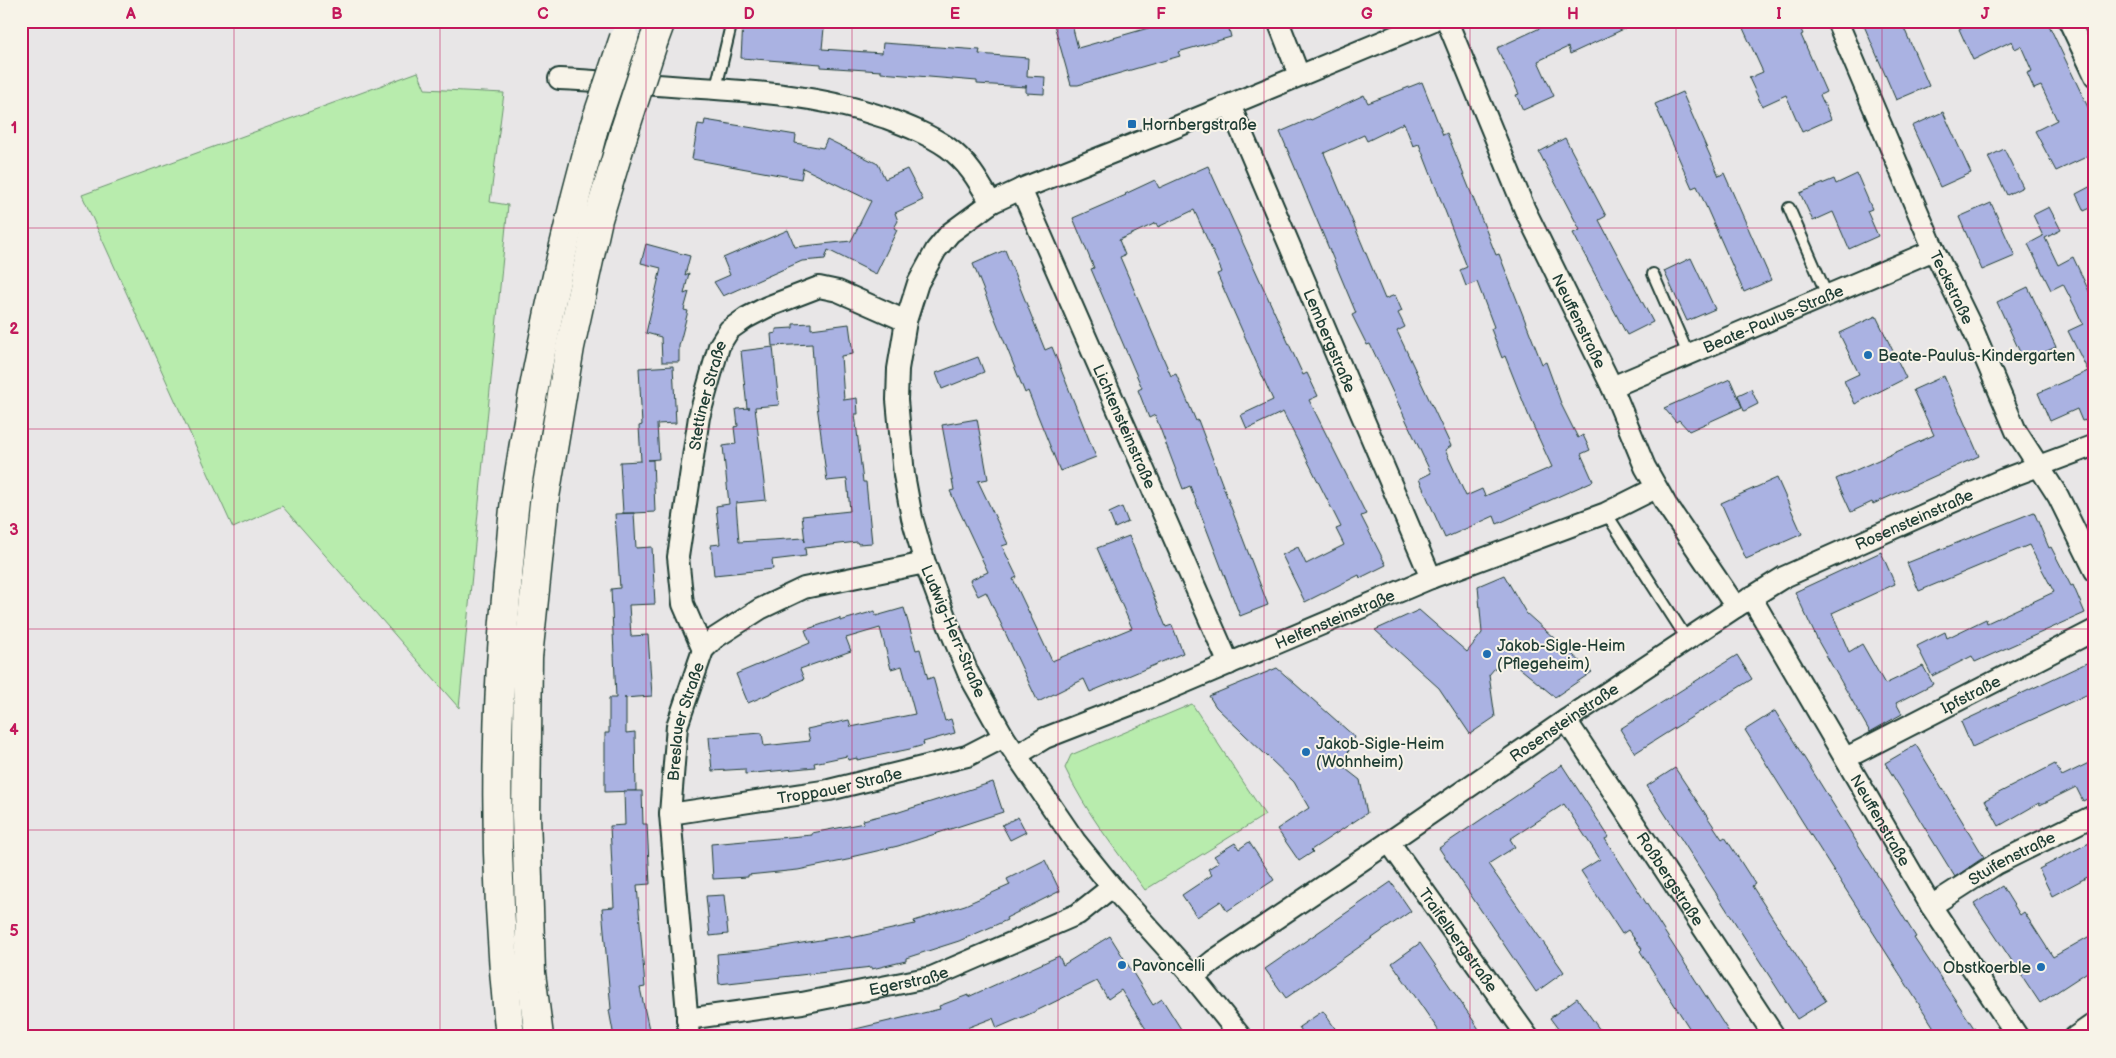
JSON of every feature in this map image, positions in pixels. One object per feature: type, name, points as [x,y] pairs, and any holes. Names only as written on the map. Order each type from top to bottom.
[{"type":"highway","points":[[510,1037],[504,981],[497,811],[500,654],[516,495],[542,339],[570,215],[594,127],[627,30]]},
{"type":"highway","points":[[539,1037],[531,973],[526,825],[528,657],[544,503],[570,347],[598,219],[657,31]]},
{"type":"street","points":[[1278,21],[1299,75]]},
{"type":"street","points":[[559,78],[765,91],[820,99],[869,112],[914,128],[947,148],[966,164],[976,176],[991,203],[1432,21]]},
{"type":"street","name":"Neuffenstraße","points":[[1447,21],[1525,210],[1612,386],[1645,467],[1656,488],[1744,602],[1846,758],[1931,906],[2018,1037]]},
{"type":"street","name":"Teckstraße","points":[[1837,21],[1934,250],[1974,332],[2016,431],[2058,496],[2095,571]]},
{"type":"street","points":[[2069,21],[2095,76]]},
{"type":"street","name":"Lembergstraße","points":[[1230,105],[1431,578]]},
{"type":"street","name":"Lichtensteinstraße","points":[[1021,189],[1228,664]]},
{"type":"street","name":"Ludwig-Herr-Straße","points":[[991,203],[950,233],[936,250],[918,284],[906,321],[898,369],[898,418],[912,518],[924,563],[969,676],[1004,737],[1075,841],[1112,887],[1193,977],[1241,1037]]},
{"type":"street","name":"Beate-Paulus-Straße","points":[[1612,386],[1934,250]]},
{"type":"street","name":"Stettiner Straße","points":[[703,650],[683,604],[678,557],[699,416],[719,346],[729,330],[746,318],[783,300],[819,287],[838,291],[906,321]]},
{"type":"street","name":"Rosensteinstraße","points":[[1193,977],[1226,952],[1566,720],[1784,577],[2004,480],[2095,445]]},
{"type":"street","name":"Helfensteinstraße","points":[[1017,755],[1038,742],[1431,578],[1606,513],[1656,488]]},
{"type":"street","name":"Breslauer Straße","points":[[688,1028],[670,814],[676,726],[703,650],[715,638],[760,609],[804,588],[924,563]]},
{"type":"street","name":"Ipfstraße","points":[[1846,758],[2095,630]]},
{"type":"street","name":"Roßbergstraße","points":[[1566,720],[1775,1037]]},
{"type":"street","name":"Troppauer Straße","points":[[670,814],[829,790],[967,756],[1004,737]]},
{"type":"street","name":"Stuifenstraße","points":[[1931,906],[1996,864],[2095,815]]},
{"type":"street","name":"Traifelbergstraße","points":[[1389,842],[1528,1037]]},
{"type":"street","name":"Egerstraße","points":[[688,1028],[932,977],[1078,914],[1112,887]]},
{"type":"street","points":[[2075,1037],[2095,1023]]},
{"type":"lane","points":[[716,88],[732,21]]},
{"type":"lane","points":[[1788,208],[1827,295]]},
{"type":"lane","points":[[1653,274],[1688,354]]},
{"type":"lane","points":[[1606,513],[1687,639]]},
{"type":"green space","points":[[418,72],[425,89],[504,93],[490,202],[508,205],[459,708],[282,506],[233,528],[82,195]]},
{"type":"green space","points":[[1192,704],[1265,815],[1145,890],[1092,816],[1065,768],[1071,755]]},
{"type":"building","points":[[1053,21],[1071,21],[1078,48],[1173,21],[1227,21],[1231,37],[1178,52],[1180,56],[1078,85],[1071,85]]},
{"type":"building","points":[[1555,21],[1641,21],[1570,54],[1568,47],[1538,61],[1554,96],[1523,110],[1516,95],[1519,94],[1497,48]]},
{"type":"building","points":[[1752,21],[1797,21],[1803,34],[1801,35],[1826,92],[1820,95],[1831,119],[1802,132],[1786,95],[1762,106],[1749,78],[1763,72],[1742,26]]},
{"type":"building","points":[[1862,21],[1901,21],[1929,86],[1896,100]]},
{"type":"building","points":[[1976,21],[2047,21],[2095,122],[2095,153],[2056,171],[2035,131],[2057,120],[2041,86],[2034,89],[2027,73],[2032,71],[2021,46],[2015,49],[2012,41],[1973,60],[1959,29]]},
{"type":"building","points":[[743,22],[824,28],[822,49],[882,53],[883,43],[980,50],[979,54],[1028,58],[1027,76],[1045,77],[1044,94],[1026,93],[1026,87],[977,84],[977,81],[821,67],[821,64],[741,58]]},
{"type":"building","points":[[1422,82],[1443,135],[1447,133],[1496,255],[1499,254],[1542,364],[1546,362],[1562,406],[1578,438],[1583,435],[1590,450],[1581,454],[1593,481],[1497,524],[1494,516],[1445,538],[1419,479],[1431,473],[1370,344],[1367,345],[1352,315],[1356,313],[1280,132],[1311,120],[1364,95],[1368,103]],"holes":[[[1404,123],[1413,146],[1419,144],[1467,267],[1460,270],[1466,286],[1477,282],[1494,327],[1491,329],[1502,358],[1505,356],[1530,419],[1552,467],[1485,496],[1482,489],[1466,496],[1445,450],[1451,446],[1397,331],[1405,327],[1398,313],[1402,311],[1395,295],[1385,299],[1324,153],[1364,135],[1367,141]]]},
{"type":"building","points":[[1682,92],[1719,176],[1724,173],[1771,280],[1744,292],[1697,186],[1692,188],[1655,104]]},
{"type":"building","points":[[1943,112],[1971,173],[1940,187],[1912,126]]},
{"type":"building","points":[[705,120],[796,135],[795,143],[823,148],[827,139],[878,164],[885,179],[907,169],[923,200],[895,213],[898,221],[894,228],[897,230],[876,274],[828,250],[825,259],[802,261],[723,296],[714,282],[730,275],[723,258],[788,230],[795,247],[851,241],[871,201],[803,168],[801,179],[692,159],[698,124],[704,125]]},
{"type":"building","points":[[1565,138],[1606,216],[1599,220],[1653,322],[1627,335],[1573,233],[1580,230],[1539,152]]},
{"type":"building","points":[[2004,149],[2023,187],[2007,195],[1988,157]]},
{"type":"building","points":[[1208,166],[1303,375],[1307,373],[1318,396],[1309,400],[1366,514],[1361,516],[1386,565],[1360,578],[1359,575],[1305,602],[1282,555],[1298,547],[1306,564],[1344,545],[1336,529],[1341,527],[1283,412],[1247,429],[1241,415],[1273,400],[1217,274],[1222,272],[1194,210],[1158,227],[1156,223],[1119,240],[1125,255],[1120,257],[1171,376],[1176,374],[1196,421],[1198,420],[1268,605],[1240,616],[1190,486],[1183,489],[1155,415],[1149,418],[1138,390],[1142,388],[1091,269],[1094,268],[1073,218],[1155,180],[1159,188]]},
{"type":"building","points":[[1857,174],[1872,209],[1867,211],[1878,236],[1849,249],[1833,212],[1813,221],[1800,193],[1834,179],[1836,184]]},
{"type":"building","points":[[2095,184],[2095,206],[2084,211],[2076,194]]},
{"type":"building","points":[[1991,203],[2015,256],[1982,270],[1959,217]]},
{"type":"building","points":[[2049,207],[2061,230],[2045,238],[2058,265],[2073,257],[2095,304],[2095,418],[2082,421],[2077,409],[2050,421],[2038,393],[2088,371],[2068,331],[2083,324],[2075,307],[2063,284],[2051,290],[2028,244],[2043,236],[2033,215]]},
{"type":"building","points":[[646,244],[690,256],[685,275],[689,273],[684,294],[689,292],[684,310],[688,311],[679,346],[679,362],[662,362],[661,337],[646,333],[661,268],[641,263]]},
{"type":"building","points":[[1005,250],[1045,350],[1052,347],[1096,457],[1060,471],[1028,391],[1025,393],[973,264]]},
{"type":"building","points":[[1691,258],[1715,309],[1687,321],[1664,271]]},
{"type":"building","points":[[2028,287],[2056,347],[2024,361],[1997,302]]},
{"type":"building","points":[[1876,316],[1906,378],[1855,404],[1844,381],[1859,374],[1839,333]]},
{"type":"building","points":[[811,323],[811,329],[849,324],[853,354],[841,356],[844,400],[857,398],[858,414],[855,414],[863,482],[866,482],[872,543],[858,544],[857,542],[805,548],[806,556],[772,560],[773,569],[714,575],[711,545],[720,544],[716,506],[729,504],[723,446],[736,444],[734,427],[738,426],[736,409],[750,408],[747,408],[741,351],[773,347],[779,405],[755,407],[766,500],[736,503],[739,542],[804,538],[805,542],[802,516],[850,511],[847,479],[827,481],[815,390],[812,344],[772,346],[771,334],[776,333],[776,329],[793,328],[793,324]]},
{"type":"building","points":[[978,357],[984,372],[942,389],[936,373]]},
{"type":"building","points":[[673,366],[676,423],[657,424],[659,459],[648,460],[653,460],[655,512],[623,513],[620,462],[641,461],[639,426],[642,425],[639,368]]},
{"type":"building","points":[[1944,376],[1979,456],[1851,512],[1836,479],[1934,435],[1913,390]]},
{"type":"building","points":[[1730,379],[1742,407],[1689,431],[1679,420],[1676,422],[1664,408]]},
{"type":"building","points":[[1751,389],[1758,404],[1744,411],[1738,395]]},
{"type":"building","points":[[977,419],[988,479],[978,481],[1008,544],[1002,546],[1017,577],[1013,579],[1052,661],[1132,628],[1097,548],[1129,536],[1166,627],[1172,625],[1183,653],[1090,692],[1084,679],[1038,702],[986,592],[978,596],[970,580],[988,572],[950,491],[954,490],[942,425]]},
{"type":"building","points":[[1777,478],[1802,534],[1746,559],[1721,503]]},
{"type":"building","points":[[1122,507],[1128,522],[1115,528],[1109,513]]},
{"type":"building","points":[[2034,512],[2049,548],[2051,547],[2071,586],[2073,585],[2085,613],[1975,662],[1972,656],[1932,676],[1917,646],[1945,632],[1947,638],[1986,619],[1987,623],[2054,592],[2029,545],[1919,591],[1907,563]]},
{"type":"building","points":[[634,513],[636,548],[652,547],[655,604],[629,605],[631,636],[648,635],[652,696],[624,698],[626,698],[626,733],[635,732],[636,791],[605,792],[605,733],[609,733],[609,698],[616,698],[611,589],[620,588],[615,514]]},
{"type":"building","points":[[1881,552],[1895,584],[1832,613],[1849,652],[1862,644],[1885,684],[1923,666],[1933,684],[1896,703],[1902,714],[1870,732],[1818,641],[1795,592]]},
{"type":"building","name":"Jakob-Sigle-Heim (Pflegeheim)","points":[[1504,575],[1526,613],[1592,672],[1555,697],[1505,656],[1489,675],[1495,717],[1470,734],[1439,688],[1375,630],[1419,610],[1467,652],[1482,633],[1478,586]]},
{"type":"building","points":[[904,608],[916,650],[920,649],[928,679],[933,677],[945,721],[951,719],[955,733],[923,742],[924,745],[910,749],[857,760],[857,758],[848,760],[847,756],[814,763],[815,767],[745,774],[745,769],[712,771],[709,737],[762,733],[764,746],[810,741],[807,729],[849,720],[851,727],[915,714],[902,666],[891,669],[880,628],[846,638],[851,651],[800,669],[804,679],[748,703],[736,674],[810,643],[805,630],[840,618],[840,621],[875,611],[876,616]]},
{"type":"building","points":[[1737,655],[1752,679],[1635,753],[1620,729]]},
{"type":"building","points":[[2095,659],[2095,691],[1972,747],[1961,722]]},
{"type":"building","name":"Jakob-Sigle-Heim (Wohnheim)","points":[[1277,668],[1355,737],[1342,766],[1360,780],[1367,813],[1311,850],[1313,852],[1299,861],[1277,829],[1309,808],[1294,782],[1216,707],[1209,696]]},
{"type":"building","points":[[1775,711],[1916,937],[1914,938],[1980,1037],[1940,1037],[1809,832],[1745,730]]},
{"type":"building","points":[[1916,745],[1984,857],[1955,877],[1885,763]]},
{"type":"building","points":[[2095,760],[2095,795],[2083,801],[2076,787],[2040,805],[2039,803],[1999,826],[1985,800],[2055,764],[2062,776]]},
{"type":"building","points":[[1562,765],[1609,837],[1605,839],[1732,1037],[1695,1037],[1640,951],[1642,949],[1628,930],[1622,934],[1581,871],[1600,859],[1564,804],[1510,839],[1515,847],[1488,864],[1564,972],[1536,992],[1439,848]]},
{"type":"building","points":[[1675,768],[1722,839],[1725,837],[1755,884],[1752,886],[1826,1001],[1797,1019],[1647,786]]},
{"type":"building","points":[[993,782],[1003,812],[898,846],[851,857],[852,859],[798,870],[748,875],[748,877],[713,879],[711,844],[812,835],[812,833],[864,823],[863,820],[896,813]]},
{"type":"building","points":[[624,791],[642,791],[643,824],[647,824],[650,884],[637,885],[645,987],[640,988],[650,1034],[637,1037],[614,1037],[609,1010],[611,1009],[602,908],[614,907],[610,826],[625,825]]},
{"type":"building","points":[[1018,817],[1026,832],[1010,840],[1002,825]]},
{"type":"building","points":[[2095,840],[2095,873],[2052,896],[2039,869]]},
{"type":"building","points":[[1249,842],[1274,880],[1227,911],[1221,901],[1197,917],[1182,895],[1212,875],[1208,869],[1219,862],[1214,856],[1235,843],[1239,849]]},
{"type":"building","points":[[1045,860],[1060,891],[1006,918],[1007,920],[959,941],[906,958],[906,961],[872,969],[872,967],[719,984],[717,954],[760,950],[850,935],[851,938],[915,924],[914,921],[965,905],[1010,885],[1007,879]]},
{"type":"building","points":[[1391,882],[1411,911],[1286,998],[1265,969]]},
{"type":"building","points":[[2002,886],[2020,915],[2024,912],[2053,957],[2095,933],[2095,967],[2040,1003],[1974,904]]},
{"type":"building","points":[[724,895],[728,934],[710,936],[706,896]]},
{"type":"building","points":[[1110,936],[1153,1005],[1162,999],[1186,1037],[1151,1037],[1121,990],[1108,999],[1097,981],[997,1028],[993,1018],[943,1037],[848,1037],[847,1031],[940,1009],[939,1006],[968,995],[968,997],[1059,956],[1063,965]]},
{"type":"building","points":[[1420,943],[1484,1037],[1443,1037],[1392,963]]},
{"type":"building","points":[[1577,998],[1605,1037],[1564,1037],[1550,1018]]},
{"type":"building","points":[[1323,1011],[1341,1037],[1306,1037],[1299,1027]]},
{"type":"place","name":"Hornbergstraße","points":[[1132,124]]},
{"type":"place","name":"Beate-Paulus-Kindergarten","points":[[1868,355]]},
{"type":"place","name":"Jakob-Sigle-Heim (Pflegeheim)","points":[[1487,654]]},
{"type":"place","name":"Jakob-Sigle-Heim (Wohnheim)","points":[[1306,752]]},
{"type":"place","name":"Pavoncelli","points":[[1122,965]]},
{"type":"place","name":"Obstkoerble","points":[[2041,967]]}]
